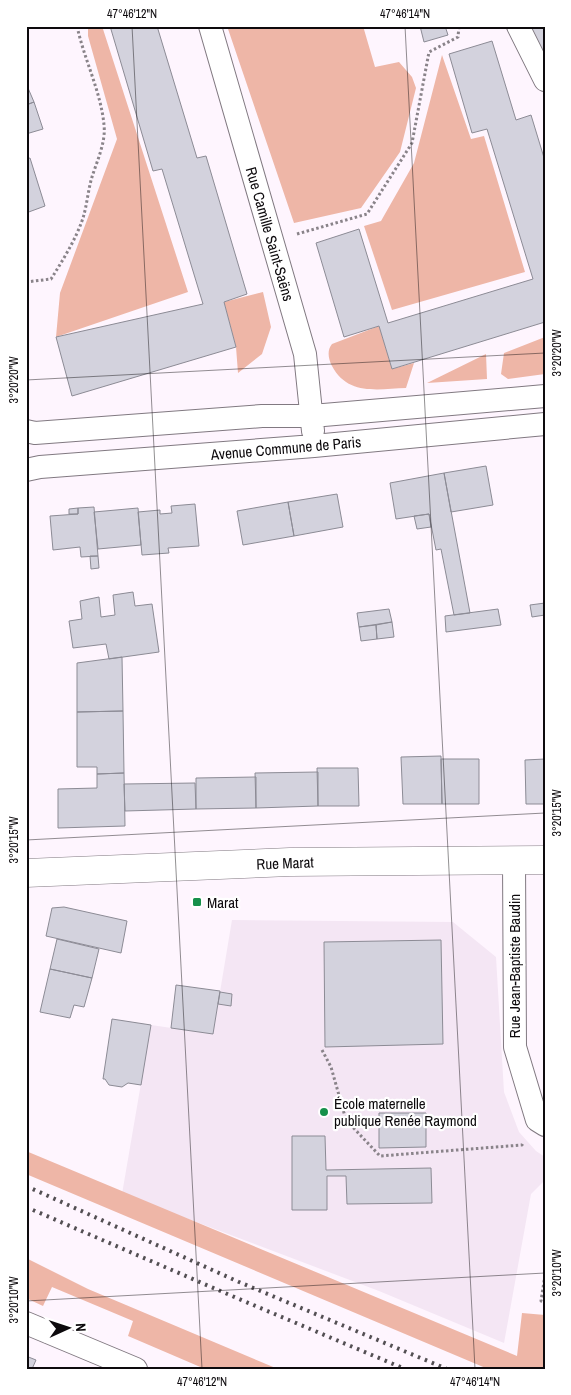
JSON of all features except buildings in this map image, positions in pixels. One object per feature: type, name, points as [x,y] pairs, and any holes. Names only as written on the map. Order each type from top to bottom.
[{"type":"main road","name":"Rue Marat","points":[[26,873],[290,862],[545,860]]},
{"type":"street","name":"Rue Camille Saint-Saëns","points":[[210,26],[305,354],[314,446]]},
{"type":"street","points":[[518,26],[545,80]]},
{"type":"street","name":"Avenue Commune de Paris","points":[[26,431],[36,433],[262,416],[312,416],[545,396]]},
{"type":"street","name":"Avenue Commune de Paris","points":[[26,470],[314,446],[545,424]]},
{"type":"street","name":"Rue Jean-Baptiste Baudin","points":[[514,860],[515,1047],[541,1123]]},
{"type":"street","points":[[26,1323],[105,1363],[136,1369]]},
{"type":"path","points":[[26,282],[52,279],[65,258],[83,218],[90,184],[103,142],[104,126],[94,81],[82,50],[77,26]]},
{"type":"path","points":[[272,241],[366,214],[412,143],[429,52],[458,37],[459,26]]},
{"type":"path","points":[[322,1050],[331,1067],[346,1120],[380,1156],[522,1145],[541,1123]]},
{"type":"path","points":[[545,1275],[541,1301],[545,1302]]},
{"type":"shaded area","points":[[88,26],[102,26],[188,292],[56,337],[60,293],[117,139],[88,36]]},
{"type":"shaded area","points":[[227,26],[363,26],[375,67],[399,62],[412,77],[416,88],[400,152],[361,208],[294,223]]},
{"type":"shaded area","points":[[442,55],[471,139],[484,136],[525,272],[392,310],[364,226],[381,221],[414,163]]},
{"type":"shaded area","points":[[263,292],[271,327],[262,354],[238,373],[236,347],[224,302]]},
{"type":"shaded area","points":[[379,326],[392,369],[414,363],[406,388],[364,389],[346,382],[332,366],[329,351],[332,344]]},
{"type":"shaded area","points":[[545,337],[545,374],[508,379],[501,374],[504,353]]},
{"type":"shaded area","points":[[486,354],[487,379],[427,383]]},
{"type":"shaded area","name":"École maternelle publique Renée Raymond","points":[[232,920],[453,922],[496,957],[504,1092],[519,1132],[536,1151],[545,1157],[545,1180],[531,1194],[504,1343],[379,1291],[122,1194],[151,1025],[213,1034]]},
{"type":"shaded area","points":[[26,1151],[517,1356],[522,1313],[545,1315],[545,1369],[488,1369],[26,1174]]},
{"type":"shaded area","points":[[26,1258],[88,1289],[278,1369],[205,1369],[128,1336],[133,1321],[52,1287],[43,1306],[26,1298]]},
{"type":"railway","points":[[26,1186],[239,1282],[447,1369]]},
{"type":"railway","points":[[26,1207],[405,1369]]},
{"type":"place","name":"Marat","points":[[197,902]]},
{"type":"place","name":"École maternelle publique Renée Raymond","points":[[324,1112]]}]
